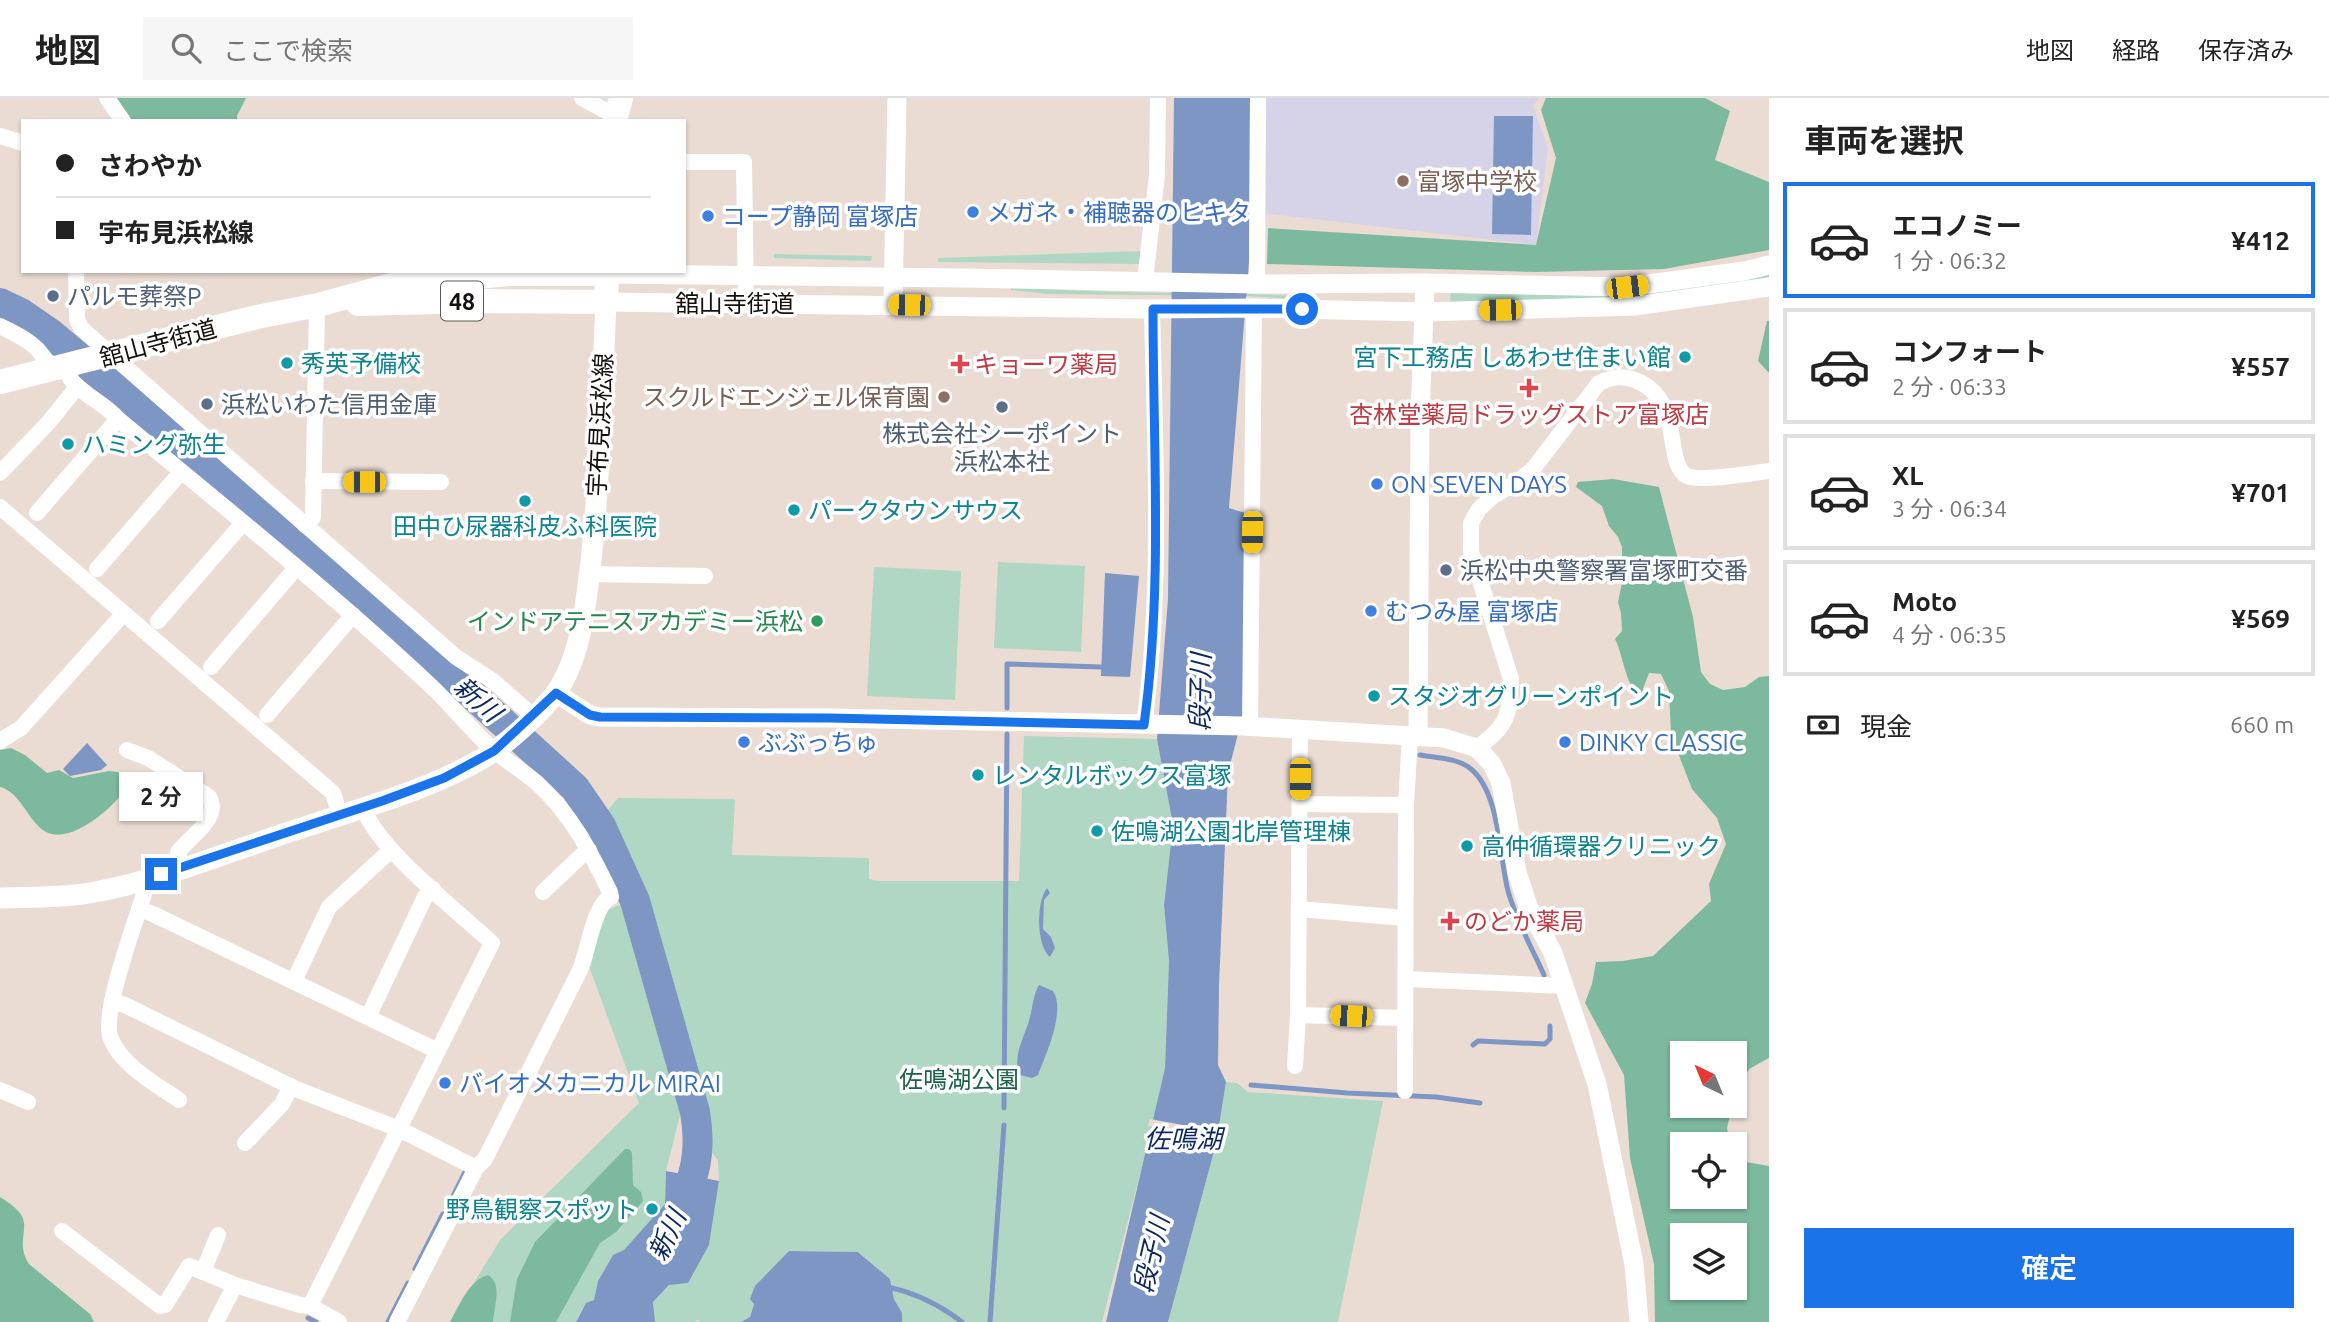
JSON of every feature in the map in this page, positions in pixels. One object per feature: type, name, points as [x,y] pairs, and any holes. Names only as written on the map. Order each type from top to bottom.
[{"type":"main road","name":"舘山寺街道","points":[[0,382],[65,373],[109,356],[257,317],[317,306],[391,285],[472,274],[607,273]]},
{"type":"main road","points":[[607,273],[607,302]]},
{"type":"main road","name":"舘山寺街道","points":[[317,306],[475,301],[607,302]]},
{"type":"main road","name":"宇布見浜松線","points":[[0,898],[77,895],[140,880],[340,815],[430,784],[498,748],[531,718],[556,693],[568,671],[584,611],[596,512],[607,302]]},
{"type":"street","points":[[107,98],[122,119]]},
{"type":"street","points":[[582,98],[604,110],[618,111]]},
{"type":"street","points":[[893,304],[897,98]]},
{"type":"street","points":[[1149,283],[1146,272],[1157,175],[1158,98]]},
{"type":"street","points":[[1258,98],[1257,284],[1425,283],[1627,287],[1744,271],[1769,265]]},
{"type":"street","points":[[0,136],[21,142]]},
{"type":"street","points":[[686,162],[744,163],[746,303]]},
{"type":"street","points":[[76,273],[75,302],[78,324],[109,356],[456,657],[493,681],[531,718]]},
{"type":"street","name":"舘山寺街道","points":[[607,273],[1257,284]]},
{"type":"street","points":[[1405,1091],[1406,805],[1412,745],[1425,283]]},
{"type":"street","points":[[1247,726],[1254,308],[1423,312],[1635,306],[1769,287]]},
{"type":"street","name":"舘山寺街道","points":[[607,302],[1254,308]]},
{"type":"street","points":[[305,524],[313,517],[317,306]]},
{"type":"street","points":[[1149,725],[1157,551],[1153,309]]},
{"type":"street","points":[[0,326],[26,339],[353,615],[549,795],[575,827],[589,850],[611,897],[606,899],[597,912],[589,949],[580,970],[485,1159],[476,1168],[397,1322]]},
{"type":"street","points":[[0,472],[49,422],[65,373]]},
{"type":"street","points":[[1477,748],[1504,724],[1510,701],[1511,679],[1471,552],[1471,523],[1479,509],[1493,496],[1533,469],[1599,383],[1615,376],[1646,384],[1660,399],[1670,421],[1677,465],[1686,475],[1699,478],[1769,471]]},
{"type":"street","points":[[37,513],[118,419]]},
{"type":"street","points":[[97,569],[181,472]]},
{"type":"street","points":[[313,481],[441,482]]},
{"type":"street","points":[[0,507],[333,793],[340,815]]},
{"type":"street","points":[[158,621],[243,523]]},
{"type":"street","points":[[211,667],[296,568]]},
{"type":"street","points":[[589,573],[705,576]]},
{"type":"street","points":[[267,715],[353,615]]},
{"type":"street","points":[[0,741],[22,728],[117,621]]},
{"type":"street","points":[[556,693],[590,715],[600,717],[830,718],[1247,726],[1300,729],[1412,745],[1458,740],[1477,748],[1492,764],[1501,783],[1517,872],[1528,906],[1553,953],[1551,985],[1597,1084],[1634,1264],[1639,1322]]},
{"type":"street","points":[[1295,1066],[1298,1015],[1300,729]]},
{"type":"street","points":[[128,750],[172,772],[209,797],[213,804],[210,817],[178,852],[181,867]]},
{"type":"street","points":[[1300,804],[1406,805]]},
{"type":"street","points":[[310,1306],[492,943],[391,850],[367,820],[363,807]]},
{"type":"street","points":[[294,981],[329,907],[391,850]]},
{"type":"street","points":[[543,892],[589,850]]},
{"type":"street","points":[[140,880],[144,894],[112,1001],[108,1030],[115,1046],[137,1069],[179,1100]]},
{"type":"street","points":[[368,1017],[425,897],[433,888]]},
{"type":"street","points":[[139,909],[438,1051]]},
{"type":"street","points":[[1299,909],[1405,918]]},
{"type":"street","points":[[1406,979],[1551,985]]},
{"type":"street","points":[[112,1001],[290,1086],[398,1129],[476,1168]]},
{"type":"street","points":[[1298,1015],[1404,1018]]},
{"type":"street","points":[[245,1143],[282,1104],[290,1086]]},
{"type":"street","points":[[0,1090],[28,1102]]},
{"type":"street","points":[[62,1231],[160,1306],[165,1306],[189,1266],[235,1285],[310,1306],[339,1322]]},
{"type":"street","points":[[203,1272],[218,1236]]},
{"type":"street","points":[[216,1322],[235,1285]]},
{"type":"shaded area","name":"富塚中学校","points":[[1266,98],[1539,98],[1533,106],[1548,148],[1536,245],[1261,213]]},
{"type":"green space","points":[[116,98],[246,98],[237,119],[130,119]]},
{"type":"green space","points":[[1546,98],[1705,98],[1730,111],[1715,160],[1769,182],[1769,250],[1664,269],[1536,272],[1267,264],[1268,228],[1536,245],[1556,158],[1541,110]]},
{"type":"green space","points":[[1142,251],[1139,264],[938,262],[938,258]]},
{"type":"green space","points":[[774,254],[872,256],[871,261],[774,258]]},
{"type":"green space","points":[[1769,273],[1769,278],[1637,299],[1450,302],[1451,292]]},
{"type":"green space","points":[[1011,286],[1086,291],[1274,295],[1312,297],[1312,300],[1245,296],[1048,294],[1011,290]]},
{"type":"green space","points":[[1769,321],[1769,373],[1758,361]]},
{"type":"green space","points":[[1613,479],[1659,487],[1693,617],[1701,672],[1710,684],[1723,690],[1745,687],[1759,677],[1769,676],[1769,1058],[1747,1073],[1747,1041],[1670,1041],[1670,1118],[1729,1118],[1728,1132],[1670,1132],[1670,1209],[1747,1209],[1747,1162],[1769,1166],[1769,1322],[1655,1322],[1654,1264],[1630,1158],[1624,1075],[1585,1003],[1596,962],[1653,956],[1711,901],[1709,884],[1726,844],[1717,818],[1692,789],[1671,735],[1669,691],[1661,674],[1649,673],[1640,697],[1628,678],[1615,639],[1622,631],[1618,602],[1622,583],[1622,547],[1609,526],[1602,506],[1576,487],[1578,482]]},
{"type":"green space","points":[[998,562],[1085,566],[1081,652],[994,648]]},
{"type":"green space","points":[[874,567],[961,571],[955,700],[867,696]]},
{"type":"green space","name":"佐鳴湖公園","points":[[1024,736],[1157,739],[1173,825],[1164,905],[1169,961],[1165,1068],[1102,1322],[902,1322],[902,1313],[894,1299],[890,1279],[859,1252],[789,1251],[754,1303],[750,1317],[741,1322],[655,1322],[653,1302],[709,1245],[719,1181],[718,1161],[699,1134],[668,971],[646,893],[607,811],[618,798],[735,799],[732,855],[869,858],[869,879],[878,881],[1019,881]]},
{"type":"green space","points":[[11,748],[25,755],[47,773],[59,770],[73,778],[109,771],[118,772],[126,778],[127,787],[103,813],[80,829],[56,835],[46,832],[14,795],[0,787],[0,750]]},
{"type":"green space","points":[[629,901],[681,1111],[666,1171],[665,1204],[624,1250],[613,1255],[598,1281],[594,1301],[582,1309],[576,1322],[450,1322],[500,1240],[639,1103],[590,969],[603,914]]},
{"type":"green space","points":[[1226,1082],[1237,1083],[1248,1092],[1383,1101],[1338,1322],[1168,1322],[1216,1144]]},
{"type":"green space","points":[[625,1149],[632,1153],[633,1185],[641,1192],[643,1201],[616,1232],[600,1243],[556,1322],[510,1322],[517,1279],[535,1242]]},
{"type":"green space","points":[[0,1197],[22,1217],[23,1248],[29,1264],[90,1314],[94,1322],[0,1322]]},
{"type":"green space","points":[[488,1275],[493,1279],[496,1290],[493,1322],[450,1322],[470,1288]]},
{"type":"water","points":[[1174,98],[1250,98],[1249,262],[1229,508],[1245,513],[1245,706],[1228,773],[1218,1065],[1226,1082],[1216,1144],[1168,1322],[1106,1322],[1165,1068],[1169,961],[1164,905],[1173,825],[1157,739],[1168,599]]},
{"type":"water","points":[[1494,116],[1533,116],[1531,235],[1492,234]]},
{"type":"water","points":[[1105,573],[1139,576],[1130,677],[1101,676]]},
{"type":"water","points":[[87,743],[107,765],[101,770],[70,776],[63,769]]},
{"type":"water","points":[[1047,888],[1050,893],[1044,900],[1043,929],[1051,937],[1055,948],[1050,957],[1042,943],[1039,923],[1043,894]]},
{"type":"water","points":[[1039,985],[1053,991],[1057,1010],[1046,1056],[1038,1075],[1032,1078],[1020,1075],[1017,1060]]},
{"type":"water","points":[[666,1171],[719,1181],[709,1245],[688,1283],[669,1285],[653,1302],[655,1322],[576,1322],[586,1303],[594,1300],[598,1281],[613,1255],[624,1250],[665,1204]]},
{"type":"water","points":[[789,1251],[858,1252],[890,1279],[894,1299],[902,1313],[902,1322],[741,1322],[750,1317],[754,1304],[750,1299],[755,1286]]},
{"type":"pier","points":[[1150,1119],[1221,1132],[1220,1139],[1148,1126]]},
{"type":"waterway","name":"新川","points":[[0,303],[21,313],[50,333],[367,599],[575,788],[601,826],[635,901],[695,1112],[698,1140],[696,1164],[678,1214]]},
{"type":"waterway","points":[[48,350],[65,345]]},
{"type":"waterway","points":[[1007,708],[1007,664],[1101,667]]},
{"type":"waterway","points":[[1004,1108],[1007,734]]},
{"type":"waterway","points":[[1420,755],[1466,765],[1481,780],[1493,809],[1511,902],[1544,975]]},
{"type":"waterway","points":[[1473,1045],[1478,1041],[1545,1044],[1550,1039],[1550,1026]]},
{"type":"waterway","points":[[1251,1085],[1436,1097],[1480,1103]]},
{"type":"waterway","points":[[990,1322],[1004,1125]]},
{"type":"waterway","points":[[448,1206],[465,1172]]},
{"type":"waterway","points":[[415,1269],[443,1214]]},
{"type":"waterway","points":[[388,1322],[408,1283]]},
{"type":"waterway","points":[[892,1288],[929,1301],[962,1322]]},
{"type":"waterway","points":[[308,1318],[316,1322]]},
{"type":"place","name":"富塚中学校","points":[[1403,181]]},
{"type":"place","name":"メガネ・補聴器のヒキタ","points":[[973,212]]},
{"type":"place","name":"コープ静岡 富塚店","points":[[708,216]]},
{"type":"place","name":"パルモ葬祭P","points":[[53,296]]},
{"type":"place","name":"宮下工務店 しあわせ住まい館","points":[[1685,357]]},
{"type":"place","name":"秀英予備校","points":[[287,363]]},
{"type":"place","name":"キョーワ薬局","points":[[960,364]]},
{"type":"place","name":"杏林堂薬局ドラッグストア富塚店","points":[[1529,388]]},
{"type":"place","name":"スクルドエンジェル保育園","points":[[944,397]]},
{"type":"place","name":"浜松いわた信用金庫","points":[[207,404]]},
{"type":"place","name":"株式会社シーポイント 浜松本社","points":[[1002,407]]},
{"type":"place","name":"ハミング弥生","points":[[68,444]]},
{"type":"place","name":"ON SEVEN DAYS","points":[[1377,484]]},
{"type":"place","name":"田中ひ尿器科皮ふ科医院","points":[[525,501]]},
{"type":"place","name":"パークタウンサウス","points":[[794,510]]},
{"type":"place","name":"浜松中央警察署富塚町交番","points":[[1446,570]]},
{"type":"place","name":"むつみ屋 富塚店","points":[[1371,611]]},
{"type":"place","name":"インドアテニスアカデミー浜松","points":[[817,621]]},
{"type":"place","name":"スタジオグリーンポイント","points":[[1374,696]]},
{"type":"place","name":"ぶぶっちゅ","points":[[744,742]]},
{"type":"place","name":"DINKY CLASSIC","points":[[1565,742]]},
{"type":"place","name":"レンタルボックス富塚","points":[[978,775]]},
{"type":"place","name":"佐鳴湖公園北岸管理棟","points":[[1097,831]]},
{"type":"place","name":"高仲循環器クリニック","points":[[1467,846]]},
{"type":"place","name":"のどか薬局","points":[[1450,921]]},
{"type":"place","name":"バイオメカニカル MIRAI","points":[[445,1083]]},
{"type":"place","name":"野鳥観察スポット","points":[[652,1209]]},
{"type":"route","points":[[161,874],[416,790],[444,778],[485,758],[544,707],[556,693],[596,717],[830,718],[1144,725],[1152,660],[1157,551],[1153,309],[1302,309]]},
{"type":"water label","name":"段子川","points":[[1200,692]]},
{"type":"water label","name":"佐鳴湖","points":[[1183,1138]]},
{"type":"water label","name":"段子川","points":[[1151,1254]]}]
